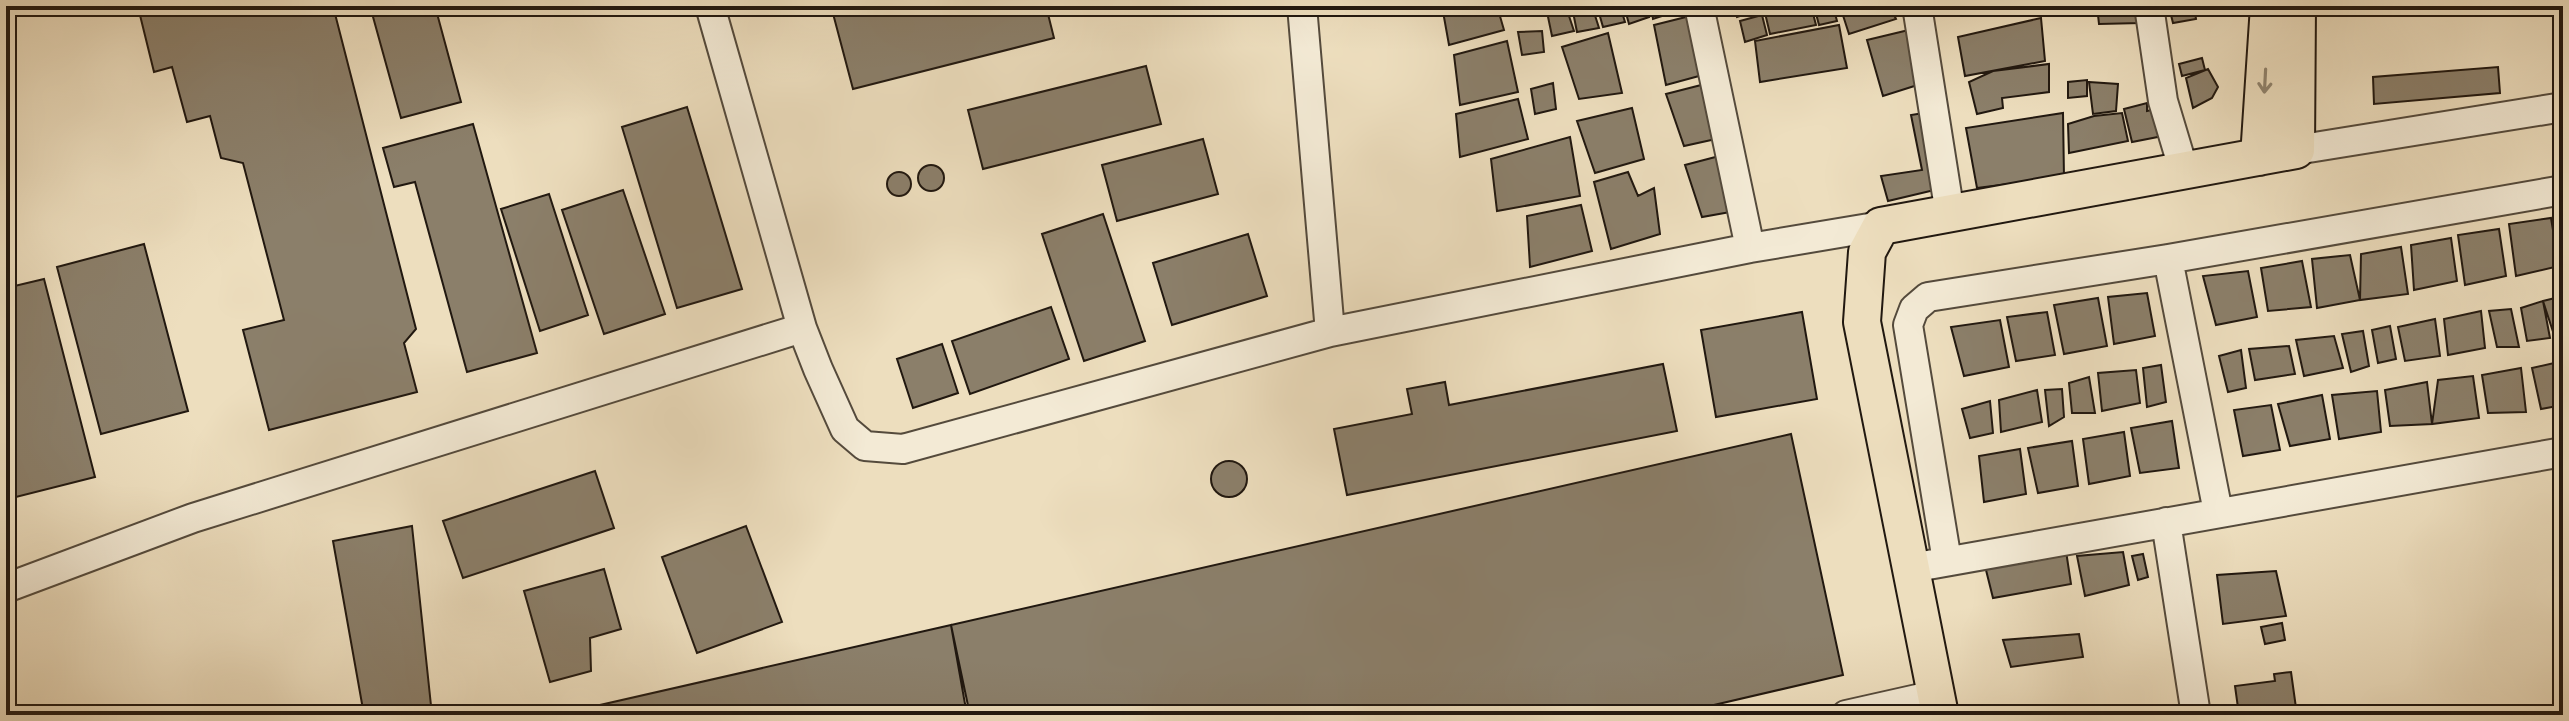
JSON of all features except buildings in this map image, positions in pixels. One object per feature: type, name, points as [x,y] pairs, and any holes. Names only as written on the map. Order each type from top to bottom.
[{"type":"main road","points":[[2259,157],[2269,6]]},
{"type":"main road","points":[[1938,705],[1862,322],[1867,252],[1881,226],[2296,150],[2297,6]]},
{"type":"street","points":[[710,6],[802,328],[845,429],[865,446],[903,449],[1330,332],[1750,248],[1881,226]]},
{"type":"street","points":[[1302,6],[1330,332]]},
{"type":"street","points":[[1699,6],[1750,248]]},
{"type":"street","points":[[1917,6],[1950,214]]},
{"type":"street","points":[[2149,6],[2163,101],[2184,171]]},
{"type":"street","points":[[2296,150],[2563,107]]},
{"type":"street","points":[[1947,561],[1908,325],[1914,309],[1928,297],[2168,259],[2563,190]]},
{"type":"street","points":[[2168,259],[2218,512]]},
{"type":"street","points":[[6,588],[193,518],[802,328]]},
{"type":"street","points":[[1912,569],[2563,452]]},
{"type":"street","points":[[2166,522],[2196,715]]},
{"type":"street","points":[[1846,715],[1938,705]]}]
